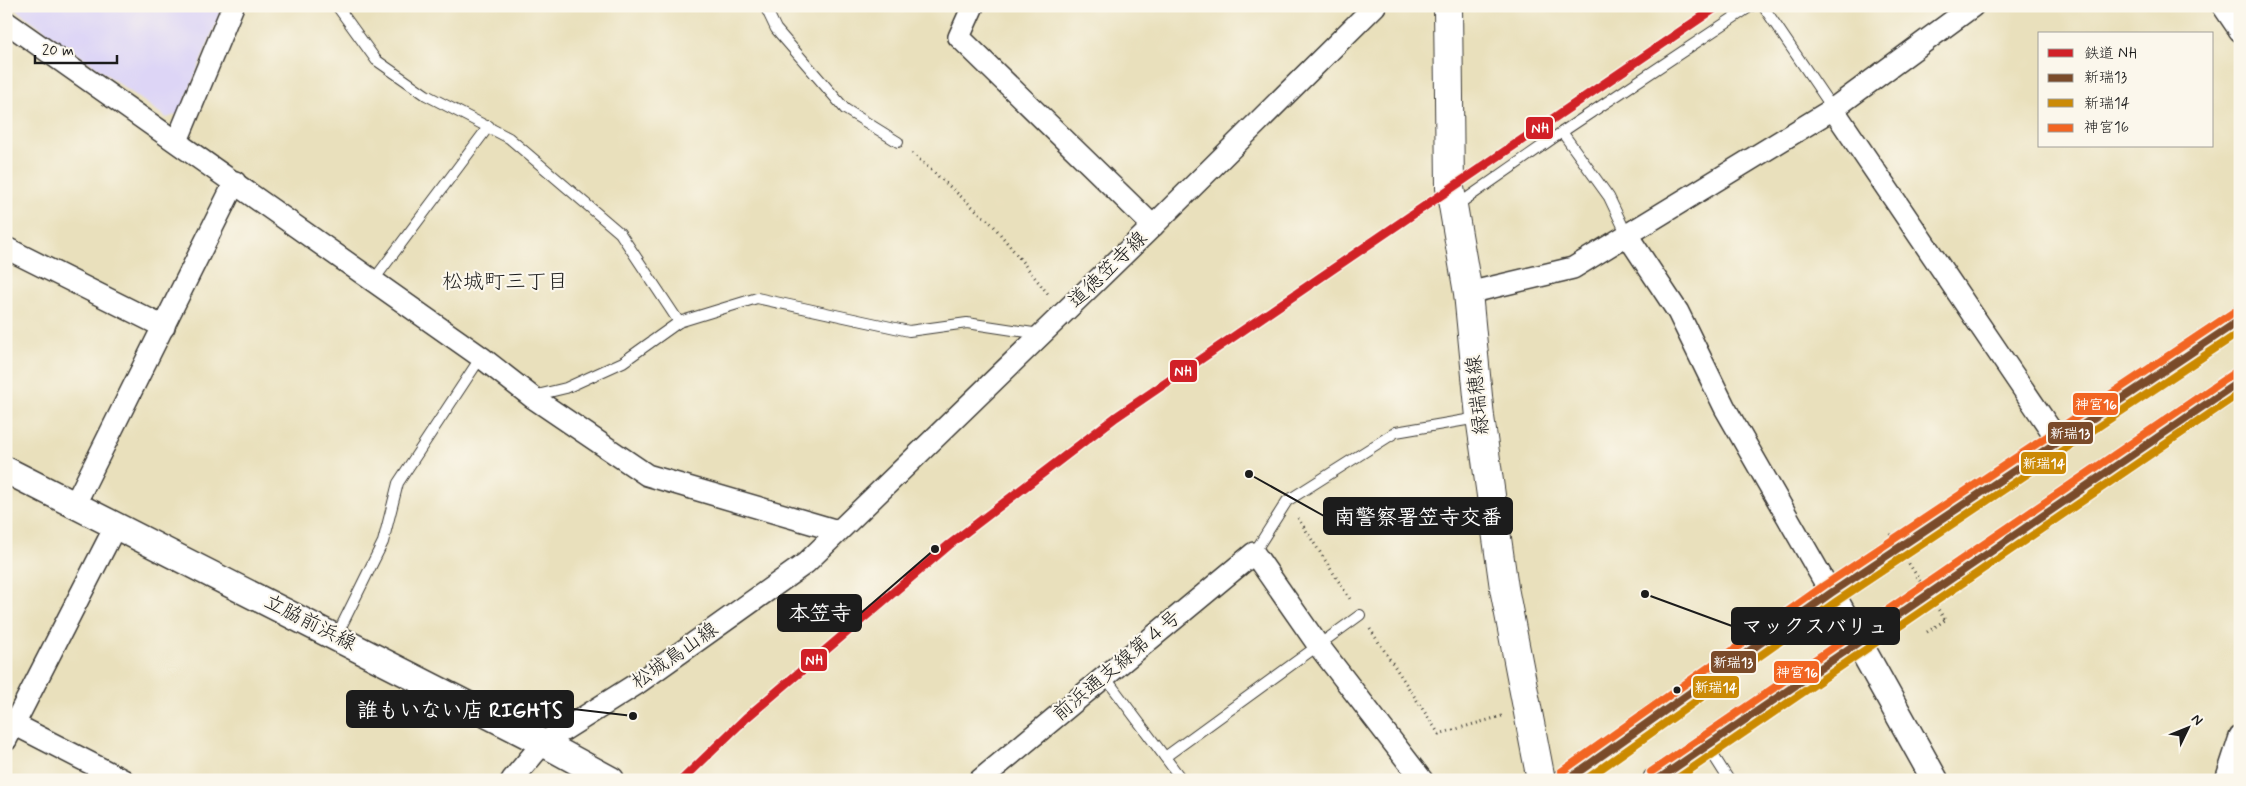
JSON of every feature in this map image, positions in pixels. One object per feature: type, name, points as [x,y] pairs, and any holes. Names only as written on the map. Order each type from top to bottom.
[{"type":"main road","name":"緑瑞穂線","points":[[1448,6],[1448,169],[1468,293],[1480,417],[1504,588],[1541,780]]},
{"type":"main road","points":[[1567,780],[1831,593],[2240,320]]},
{"type":"main road","points":[[1657,780],[1707,744],[1860,643],[2240,381]]},
{"type":"street","points":[[177,141],[233,6]]},
{"type":"street","points":[[973,6],[959,37],[1153,226]]},
{"type":"street","name":"道徳笠寺線","points":[[838,531],[1153,226],[1375,6]]},
{"type":"street","points":[[1468,293],[1573,268],[1833,109],[1973,6]]},
{"type":"street","points":[[2223,6],[2240,31]]},
{"type":"street","points":[[6,22],[481,357],[532,397],[647,475],[838,531]]},
{"type":"street","points":[[1833,109],[2059,442]]},
{"type":"street","points":[[75,504],[164,328],[234,182]]},
{"type":"street","points":[[1627,235],[1678,312],[1725,408],[1860,643],[1935,780]]},
{"type":"street","points":[[6,248],[164,328]]},
{"type":"street","name":"立脇前浜線","points":[[6,470],[543,743],[611,780]]},
{"type":"street","points":[[116,525],[9,728],[123,780]]},
{"type":"street","name":"松城鳥山線","points":[[512,780],[543,743],[654,672],[806,563],[838,531]]},
{"type":"street","points":[[1254,553],[1318,645],[1422,780]]},
{"type":"street","name":"前浜通支線第４号","points":[[980,780],[1254,553]]},
{"type":"street","points":[[2226,780],[2240,737]]},
{"type":"lane","points":[[337,6],[376,60],[426,95],[509,138],[620,234],[679,322]]},
{"type":"lane","points":[[765,6],[776,29],[845,109],[898,142]]},
{"type":"lane","points":[[1454,208],[1562,132],[1751,6]]},
{"type":"lane","points":[[1763,6],[1833,109]]},
{"type":"lane","points":[[373,282],[489,126]]},
{"type":"lane","points":[[1562,132],[1609,197],[1627,235]]},
{"type":"lane","points":[[532,397],[566,388],[623,362],[679,322],[757,298],[909,330],[967,322],[1042,334]]},
{"type":"lane","points":[[336,637],[383,542],[398,483],[481,357]]},
{"type":"lane","points":[[1254,553],[1287,501],[1396,432],[1480,417]]},
{"type":"lane","points":[[1166,757],[1360,615]]},
{"type":"lane","points":[[1105,677],[1182,780]]},
{"type":"lane","points":[[1707,744],[1729,780]]},
{"type":"path","points":[[898,142],[993,225],[1062,313]]},
{"type":"path","points":[[1287,501],[1439,734],[1527,708]]},
{"type":"path","points":[[1890,534],[1946,620]]},
{"type":"shaded area","points":[[11,6],[223,6],[180,113],[167,118]]},
{"type":"rail line","name":"NH","points":[[682,780],[746,718],[949,545],[1116,417],[1718,6]]},
{"type":"transit line","name":"神宮16","points":[[1561,772],[1825,585],[2234,312]]},
{"type":"transit line","name":"新瑞13","points":[[1567,780],[1831,593],[2240,320]]},
{"type":"transit line","name":"新瑞14","points":[[1585,780],[1837,601],[2240,332]]},
{"type":"transit line","name":"神宮16","points":[[1651,772],[2234,373]]},
{"type":"transit line","name":"新瑞13","points":[[1657,780],[2240,381]]},
{"type":"transit line","name":"新瑞14","points":[[1675,780],[2240,393]]},
{"type":"place","name":"南警察署笠寺交番","points":[[1249,474]]},
{"type":"place","name":"本笠寺","points":[[935,549]]},
{"type":"place","name":"マックスバリュ","points":[[1645,594]]},
{"type":"place","name":"誰もいない店 RIGHTS","points":[[633,716]]},
{"type":"district","name":"松城町三丁目","points":[[505,282]]}]
